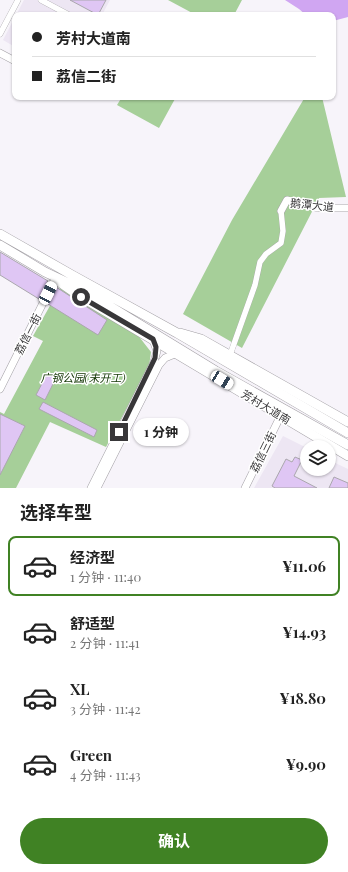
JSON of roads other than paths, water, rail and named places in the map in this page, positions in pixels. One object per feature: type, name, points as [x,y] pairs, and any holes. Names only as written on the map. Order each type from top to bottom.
[{"type":"main road","points":[[0,234],[177,332],[348,433]]},
{"type":"main road","name":"芳村大道南","points":[[0,245],[45,272],[81,297],[348,456]]},
{"type":"main road","points":[[45,272],[85,291],[216,371],[348,445]]},
{"type":"main road","points":[[177,332],[201,339],[348,422]]},
{"type":"street","points":[[0,34],[18,0]]},
{"type":"street","points":[[41,0],[63,12]]},
{"type":"street","points":[[0,53],[12,59]]},
{"type":"street","name":"鹅潭大道","points":[[281,211],[287,200],[318,208],[348,208]]},
{"type":"street","points":[[230,355],[255,285],[260,262],[266,254],[281,244],[283,231],[281,211]]},
{"type":"street","name":"荔信一街","points":[[0,389],[55,279]]},
{"type":"street","points":[[91,488],[154,362],[156,350],[153,339]]},
{"type":"street","points":[[97,488],[159,365],[165,358],[177,354]]},
{"type":"street","name":"荔信三街","points":[[245,488],[281,415]]},
{"type":"park label","name":"广钢公园(未开工)","points":[[83,378]]}]
